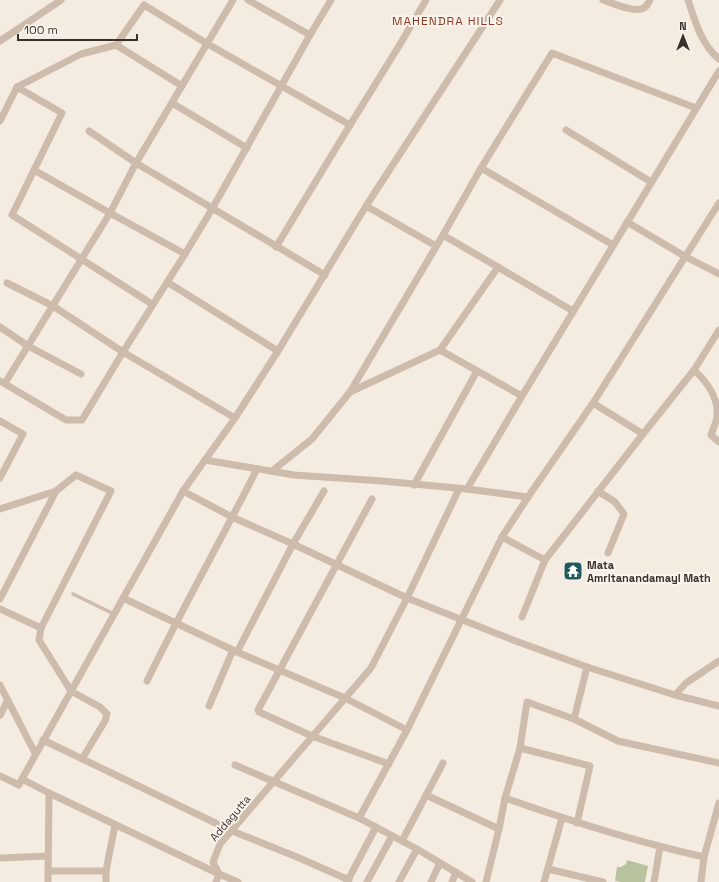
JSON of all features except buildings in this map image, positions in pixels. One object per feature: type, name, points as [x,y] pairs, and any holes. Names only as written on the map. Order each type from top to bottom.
[{"type":"street","points":[[0,41],[61,0]]},
{"type":"street","points":[[233,0],[136,162],[110,213],[80,259],[28,346],[2,382],[66,420],[82,420],[122,352],[152,304],[168,282],[212,209],[331,0]]},
{"type":"street","points":[[248,0],[310,35]]},
{"type":"street","points":[[276,247],[400,46],[426,0]]},
{"type":"street","points":[[0,776],[19,785],[35,754],[184,491],[235,418],[325,275],[366,206],[500,0]]},
{"type":"street","points":[[603,0],[635,10],[641,10],[650,0]]},
{"type":"street","points":[[688,0],[697,28],[711,52],[719,59]]},
{"type":"street","points":[[0,121],[17,87],[82,54],[116,45],[144,5],[206,43],[350,125]]},
{"type":"street","points":[[116,45],[182,86]]},
{"type":"street","points":[[272,472],[312,439],[350,392],[481,168],[552,53],[696,108]]},
{"type":"street","points":[[467,490],[573,311],[719,71]]},
{"type":"street","points":[[17,87],[62,113],[12,215],[152,304]]},
{"type":"street","points":[[172,103],[247,148]]},
{"type":"street","points":[[566,130],[651,182]]},
{"type":"street","points":[[89,131],[212,209],[325,275]]},
{"type":"street","points":[[481,168],[613,245]]},
{"type":"street","points":[[34,170],[185,254]]},
{"type":"street","points":[[359,818],[407,730],[502,537],[593,403],[719,203]]},
{"type":"street","points":[[366,206],[436,246]]},
{"type":"street","points":[[627,222],[686,257],[719,274]]},
{"type":"street","points":[[443,235],[573,311]]},
{"type":"street","points":[[350,392],[440,350],[498,267]]},
{"type":"street","points":[[168,282],[278,351]]},
{"type":"street","points":[[7,283],[53,306],[122,352],[235,418]]},
{"type":"street","points":[[0,327],[28,346],[81,374]]},
{"type":"street","points":[[522,617],[545,560],[694,370],[719,330]]},
{"type":"street","points":[[440,350],[522,396]]},
{"type":"street","points":[[694,370],[707,382],[717,402],[718,416],[711,435],[719,442]]},
{"type":"street","points":[[414,485],[477,371]]},
{"type":"street","points":[[593,403],[643,434]]},
{"type":"street","points":[[0,421],[22,434],[0,478]]},
{"type":"street","points":[[205,460],[294,475],[459,489],[528,497]]},
{"type":"street","points":[[147,681],[176,622],[257,469]]},
{"type":"street","points":[[0,599],[56,492],[76,475],[111,491],[41,628],[39,640],[71,691],[100,707],[107,714],[105,721],[82,759]]},
{"type":"street","name":"Addagutta","points":[[220,874],[213,862],[220,844],[371,668],[407,598],[459,489]]},
{"type":"street","points":[[184,491],[232,517],[407,598],[513,640],[587,667],[675,695],[719,706]]},
{"type":"street","points":[[209,706],[235,651],[293,544],[324,491]]},
{"type":"street","points":[[0,510],[56,492]]},
{"type":"street","points":[[598,492],[615,502],[624,514],[608,553]]},
{"type":"street","points":[[372,499],[281,670],[259,707],[259,712],[312,736],[389,764]]},
{"type":"street","points":[[502,537],[545,560]]},
{"type":"street","points":[[123,598],[235,651],[345,698],[407,730]]},
{"type":"street","points":[[0,609],[41,628]]},
{"type":"street","points":[[675,695],[686,683],[719,661]]},
{"type":"street","points":[[574,719],[587,667]]},
{"type":"street","points":[[0,685],[35,754]]},
{"type":"street","points":[[0,716],[8,700]]},
{"type":"street","points":[[486,882],[505,798],[520,748],[527,702],[574,719],[618,742],[719,763]]},
{"type":"street","points":[[43,740],[232,831],[297,857],[348,881],[376,827]]},
{"type":"street","points":[[520,748],[590,766],[578,823]]},
{"type":"street","points":[[402,841],[443,763]]},
{"type":"street","points":[[235,765],[359,818],[417,849],[472,882]]},
{"type":"street","points":[[22,779],[115,825],[238,882]]},
{"type":"street","points":[[48,882],[49,793]]},
{"type":"street","points":[[426,795],[499,829]]},
{"type":"street","points":[[505,798],[578,823],[660,847],[704,857]]},
{"type":"street","points":[[701,882],[704,857],[719,803]]},
{"type":"street","points":[[544,882],[562,818]]},
{"type":"street","points":[[106,882],[106,870],[115,825]]},
{"type":"street","points":[[368,882],[392,836]]},
{"type":"street","points":[[654,882],[660,847]]},
{"type":"street","points":[[399,882],[417,849]]},
{"type":"street","points":[[0,858],[48,856]]},
{"type":"street","points":[[431,882],[440,863]]},
{"type":"street","points":[[548,869],[603,882]]},
{"type":"street","points":[[48,871],[106,870]]},
{"type":"street","points":[[452,882],[456,872]]},
{"type":"street","points":[[216,882],[220,874]]},
{"type":"lane","points":[[73,594],[114,614]]},
{"type":"green space","points":[[627,860],[648,866],[645,882],[615,881],[617,867],[621,867],[626,864]]},
{"type":"place","name":"Mata Amritanandamayi Math","points":[[573,571]]},
{"type":"district","name":"MAHENDRA HILLS","points":[[448,21]]}]
